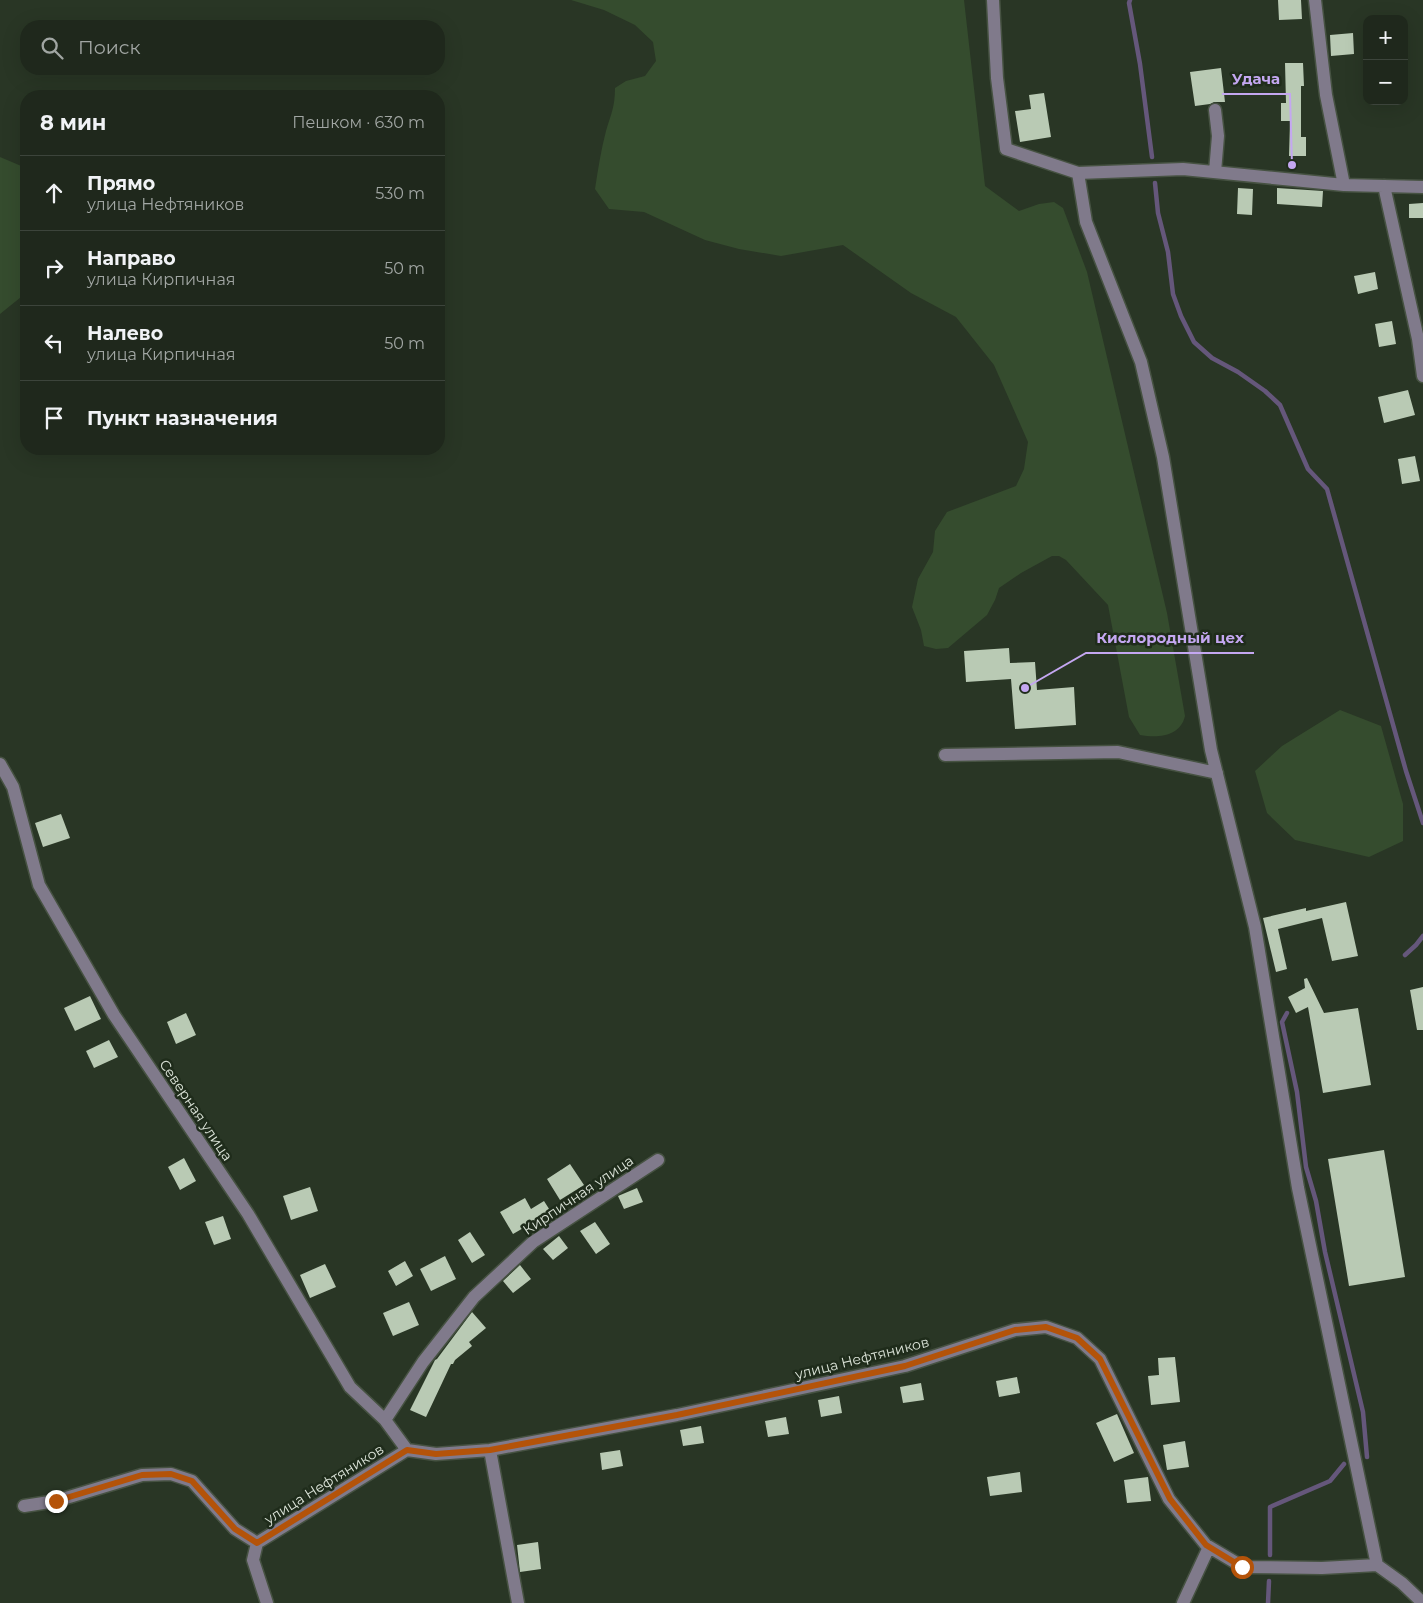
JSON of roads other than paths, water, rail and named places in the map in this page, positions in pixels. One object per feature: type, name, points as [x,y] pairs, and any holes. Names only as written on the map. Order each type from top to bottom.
[{"type":"street","points":[[993,0],[997,78],[1006,149],[1078,173],[1183,169],[1344,185],[1423,187]]},
{"type":"street","points":[[1316,0],[1326,95],[1344,185]]},
{"type":"street","points":[[1215,110],[1218,136],[1215,172]]},
{"type":"street","points":[[1078,173],[1086,222],[1141,362],[1163,457],[1211,750],[1256,927],[1298,1188],[1377,1565],[1402,1583],[1423,1603]]},
{"type":"street","points":[[1384,186],[1418,339],[1423,376]]},
{"type":"street","points":[[945,755],[1118,752],[1216,773]]},
{"type":"street","name":"Северная улица","points":[[0,764],[13,787],[39,885],[114,1015],[248,1214],[350,1387],[385,1420],[407,1450]]},
{"type":"street","name":"Кирпичная улица","points":[[385,1420],[423,1362],[474,1297],[533,1242],[658,1160]]},
{"type":"street","name":"улица Нефтяников","points":[[257,1543],[407,1450],[436,1454],[490,1450],[677,1415],[896,1368],[1015,1330],[1046,1327],[1077,1338],[1100,1359],[1170,1499],[1209,1547],[1242,1567],[1313,1568],[1377,1565]]},
{"type":"street","points":[[490,1450],[518,1603]]},
{"type":"street","points":[[24,1506],[56,1501],[142,1475],[171,1474],[192,1481],[235,1529],[257,1543],[253,1560],[267,1603]]},
{"type":"street","points":[[1183,1603],[1209,1547]]},
{"type":"waterway","points":[[1130,0],[1152,157]]},
{"type":"waterway","points":[[1155,183],[1158,213],[1168,252],[1173,294],[1194,342],[1212,358],[1238,372],[1265,391],[1280,405],[1308,469],[1327,489],[1406,771],[1423,823]]},
{"type":"waterway","points":[[1405,955],[1423,936]]},
{"type":"waterway","points":[[1287,1013],[1282,1022],[1297,1092],[1306,1167],[1316,1201],[1325,1252],[1363,1412],[1367,1457]]},
{"type":"waterway","points":[[1270,1555],[1270,1507],[1330,1481],[1344,1464]]},
{"type":"waterway","points":[[1268,1603],[1269,1581]]},
{"type":"place","name":"Удача","points":[[1292,165]]},
{"type":"place","name":"Кислородный цех","points":[[1025,688]]}]
